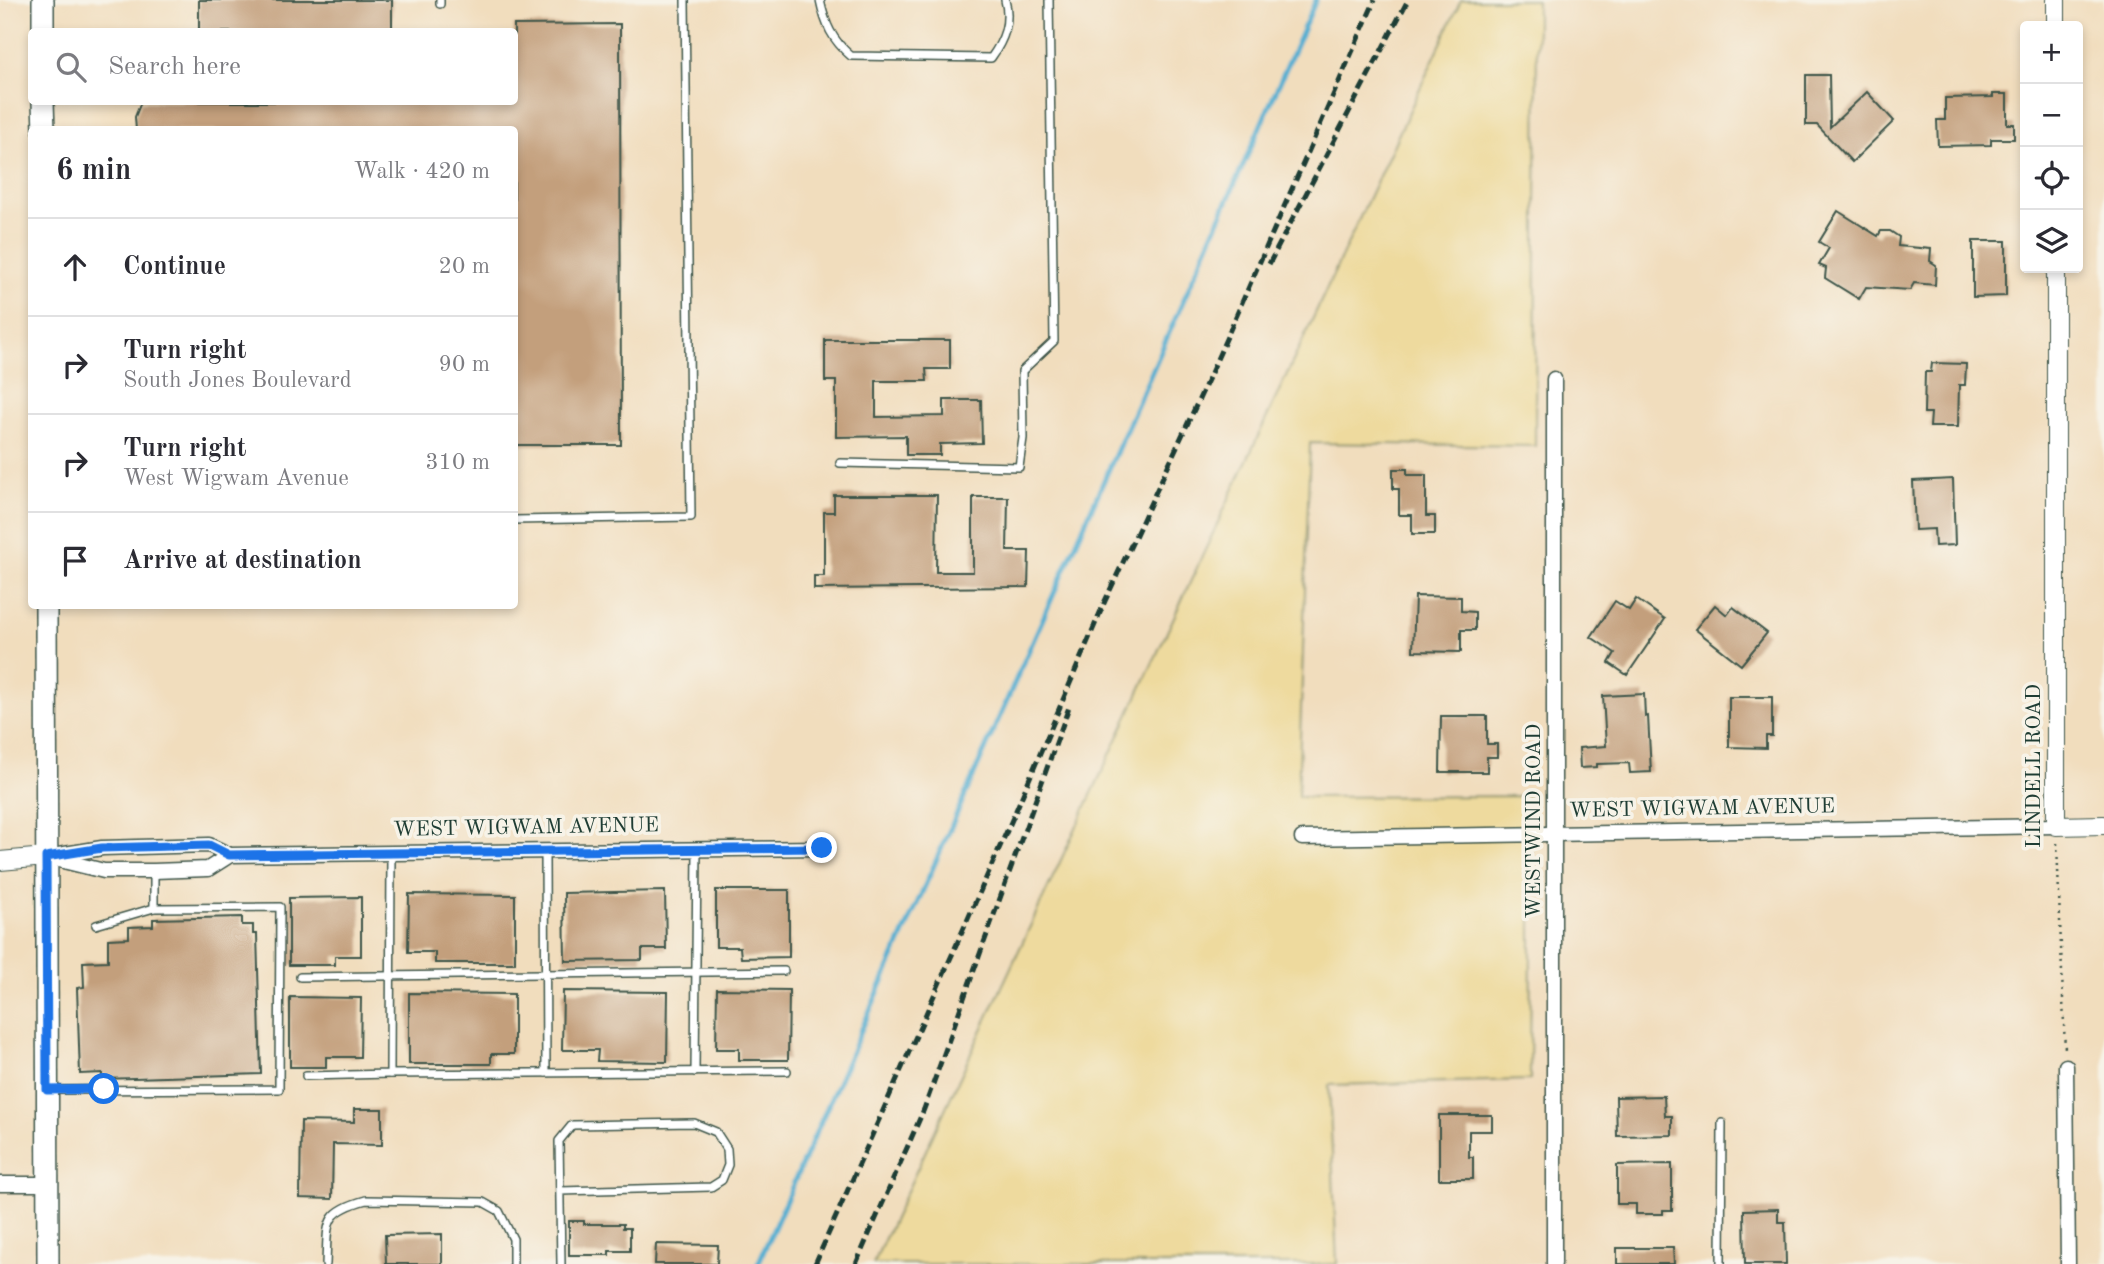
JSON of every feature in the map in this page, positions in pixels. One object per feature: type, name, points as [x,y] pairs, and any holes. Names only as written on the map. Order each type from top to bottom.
[{"type":"main road","points":[[43,0],[43,28]]},
{"type":"main road","points":[[43,105],[44,126]]},
{"type":"main road","points":[[46,609],[48,1264]]},
{"type":"street","points":[[2056,0],[2056,21]]},
{"type":"street","name":"LINDELL ROAD","points":[[2056,273],[2056,826]]},
{"type":"street","name":"WESTWIND ROAD","points":[[1554,379],[1554,1264]]},
{"type":"street","name":"WEST WIGWAM AVENUE","points":[[1302,838],[2104,825]]},
{"type":"street","name":"WEST WIGWAM AVENUE","points":[[0,861],[102,848],[209,845],[229,855],[822,848]]},
{"type":"street","name":"WEST WIGWAM AVENUE","points":[[46,857],[104,871],[154,871],[208,869],[229,855]]},
{"type":"street","points":[[2066,1066],[2068,1264]]},
{"type":"street","points":[[0,1184],[47,1184]]},
{"type":"lane","points":[[518,520],[691,517],[685,0]]},
{"type":"lane","points":[[820,0],[826,27],[839,46],[851,56],[991,58],[1003,41],[1008,12],[1005,0]]},
{"type":"lane","points":[[840,463],[1019,467],[1023,438],[1021,371],[1054,341],[1049,0]]},
{"type":"lane","points":[[695,1072],[697,849]]},
{"type":"lane","points":[[545,851],[546,1073]]},
{"type":"lane","points":[[390,1074],[391,853]]},
{"type":"lane","points":[[154,871],[154,908]]},
{"type":"lane","points":[[47,1090],[279,1089],[280,907],[154,908],[96,925]]},
{"type":"lane","points":[[300,976],[784,971]]},
{"type":"lane","points":[[306,1076],[787,1071]]},
{"type":"lane","points":[[560,1191],[710,1188],[722,1180],[728,1165],[727,1149],[716,1132],[694,1123],[572,1125],[559,1141],[561,1264]]},
{"type":"lane","points":[[1721,1123],[1721,1264]]},
{"type":"lane","points":[[326,1264],[328,1223],[337,1212],[349,1204],[366,1200],[483,1202],[499,1210],[513,1240],[513,1264]]},
{"type":"path","name":"LINDELL ROAD","points":[[2056,826],[2066,1066]]},
{"type":"sand","points":[[1461,0],[1537,0],[1535,446],[1310,443],[1298,797],[1532,796],[1530,1080],[1329,1085],[1337,1264],[873,1264]]},
{"type":"building","points":[[199,0],[392,0],[392,28],[199,28]]},
{"type":"building","points":[[620,24],[621,445],[518,445],[518,126],[136,126],[135,117],[140,105],[518,105],[518,28],[514,28],[514,25]]},
{"type":"building","points":[[1806,75],[1829,75],[1830,127],[1867,92],[1894,121],[1852,162],[1817,125],[1806,125]]},
{"type":"building","points":[[1993,94],[2007,94],[2007,124],[2014,124],[2014,139],[1991,139],[1991,145],[1938,146],[1937,120],[1945,120],[1945,98],[1993,97]]},
{"type":"building","points":[[1838,211],[1878,236],[1881,231],[1890,231],[1899,237],[1898,246],[1931,249],[1930,261],[1936,265],[1935,285],[1914,283],[1910,290],[1866,287],[1859,299],[1825,278],[1826,268],[1819,265],[1829,248],[1819,242]]},
{"type":"building","points":[[1973,241],[2006,241],[2006,296],[1973,297]]},
{"type":"building","points":[[825,340],[950,340],[950,369],[926,369],[927,381],[876,381],[876,417],[944,416],[944,400],[981,400],[982,443],[940,444],[940,455],[906,455],[906,436],[836,437],[836,381],[825,381]]},
{"type":"building","points":[[1932,363],[1966,364],[1965,385],[1959,385],[1958,427],[1930,427],[1931,413],[1924,413],[1925,372],[1931,372]]},
{"type":"building","points":[[1393,469],[1407,469],[1407,475],[1426,475],[1426,516],[1435,516],[1435,534],[1412,534],[1412,515],[1399,515],[1399,489],[1393,489]]},
{"type":"building","points":[[1953,479],[1955,545],[1935,546],[1934,529],[1915,530],[1913,481]]},
{"type":"building","points":[[834,495],[937,495],[936,572],[973,572],[973,497],[1008,497],[1007,551],[1029,551],[1028,587],[814,589],[814,576],[824,576],[824,512],[834,512]]},
{"type":"building","points":[[1415,596],[1461,597],[1461,611],[1475,612],[1475,630],[1461,630],[1461,652],[1413,651]]},
{"type":"building","points":[[1636,599],[1665,619],[1627,675],[1609,663],[1615,653],[1591,637],[1615,601],[1629,610]]},
{"type":"building","points":[[1715,605],[1727,615],[1733,607],[1767,633],[1741,665],[1695,629]]},
{"type":"building","points":[[1644,694],[1651,772],[1630,773],[1629,763],[1597,764],[1597,767],[1580,768],[1579,748],[1606,746],[1603,696]]},
{"type":"building","points":[[1729,697],[1772,697],[1772,736],[1766,736],[1766,748],[1729,747]]},
{"type":"building","points":[[1441,716],[1487,716],[1487,744],[1497,744],[1497,757],[1487,757],[1487,772],[1440,772]]},
{"type":"building","points":[[716,890],[789,890],[789,957],[741,958],[740,947],[716,947]]},
{"type":"building","points":[[665,891],[666,949],[642,949],[642,960],[565,961],[564,893]]},
{"type":"building","points":[[409,894],[515,895],[515,963],[435,963],[435,952],[408,952]]},
{"type":"building","points":[[361,897],[361,956],[335,956],[335,965],[289,965],[289,898]]},
{"type":"building","points":[[242,917],[242,925],[253,925],[253,934],[257,934],[261,1074],[102,1079],[102,1073],[80,1074],[77,988],[84,987],[83,962],[108,961],[108,939],[129,938],[129,927],[153,926],[153,919]]},
{"type":"building","points":[[717,989],[789,990],[788,1060],[739,1060],[739,1049],[716,1049]]},
{"type":"building","points":[[563,991],[668,992],[667,1062],[597,1061],[598,1050],[562,1050]]},
{"type":"building","points":[[409,993],[514,994],[514,1054],[491,1054],[491,1064],[409,1064]]},
{"type":"building","points":[[290,997],[361,998],[360,1057],[326,1057],[326,1067],[290,1067]]},
{"type":"building","points":[[1664,1096],[1665,1116],[1672,1116],[1672,1135],[1617,1136],[1616,1097]]},
{"type":"building","points":[[354,1109],[382,1109],[382,1145],[333,1144],[332,1199],[300,1198],[301,1121],[354,1122]]},
{"type":"building","points":[[1439,1115],[1492,1115],[1492,1131],[1469,1131],[1469,1157],[1473,1157],[1473,1179],[1439,1179]]},
{"type":"building","points":[[1672,1164],[1672,1210],[1663,1210],[1663,1214],[1636,1214],[1636,1204],[1617,1204],[1617,1165]]},
{"type":"building","points":[[1778,1209],[1778,1222],[1785,1222],[1786,1264],[1745,1264],[1744,1210]]},
{"type":"building","points":[[569,1221],[584,1221],[584,1224],[623,1224],[623,1228],[630,1228],[630,1251],[609,1251],[609,1255],[569,1255]]},
{"type":"building","points":[[442,1234],[442,1264],[386,1264],[385,1235]]},
{"type":"building","points":[[656,1244],[718,1245],[717,1264],[655,1264]]},
{"type":"building","points":[[1617,1248],[1673,1248],[1674,1264],[1617,1264]]},
{"type":"waterway","points":[[758,1264],[1316,0]]},
{"type":"railway","points":[[815,1264],[1014,815],[1105,601],[1207,382],[1375,0]]},
{"type":"railway","points":[[1269,264],[1408,0]]},
{"type":"railway","points":[[856,1264],[924,1109],[1069,707]]},
{"type":"route","points":[[104,1089],[47,1090],[46,857],[102,848],[209,845],[229,855],[822,848]]}]
